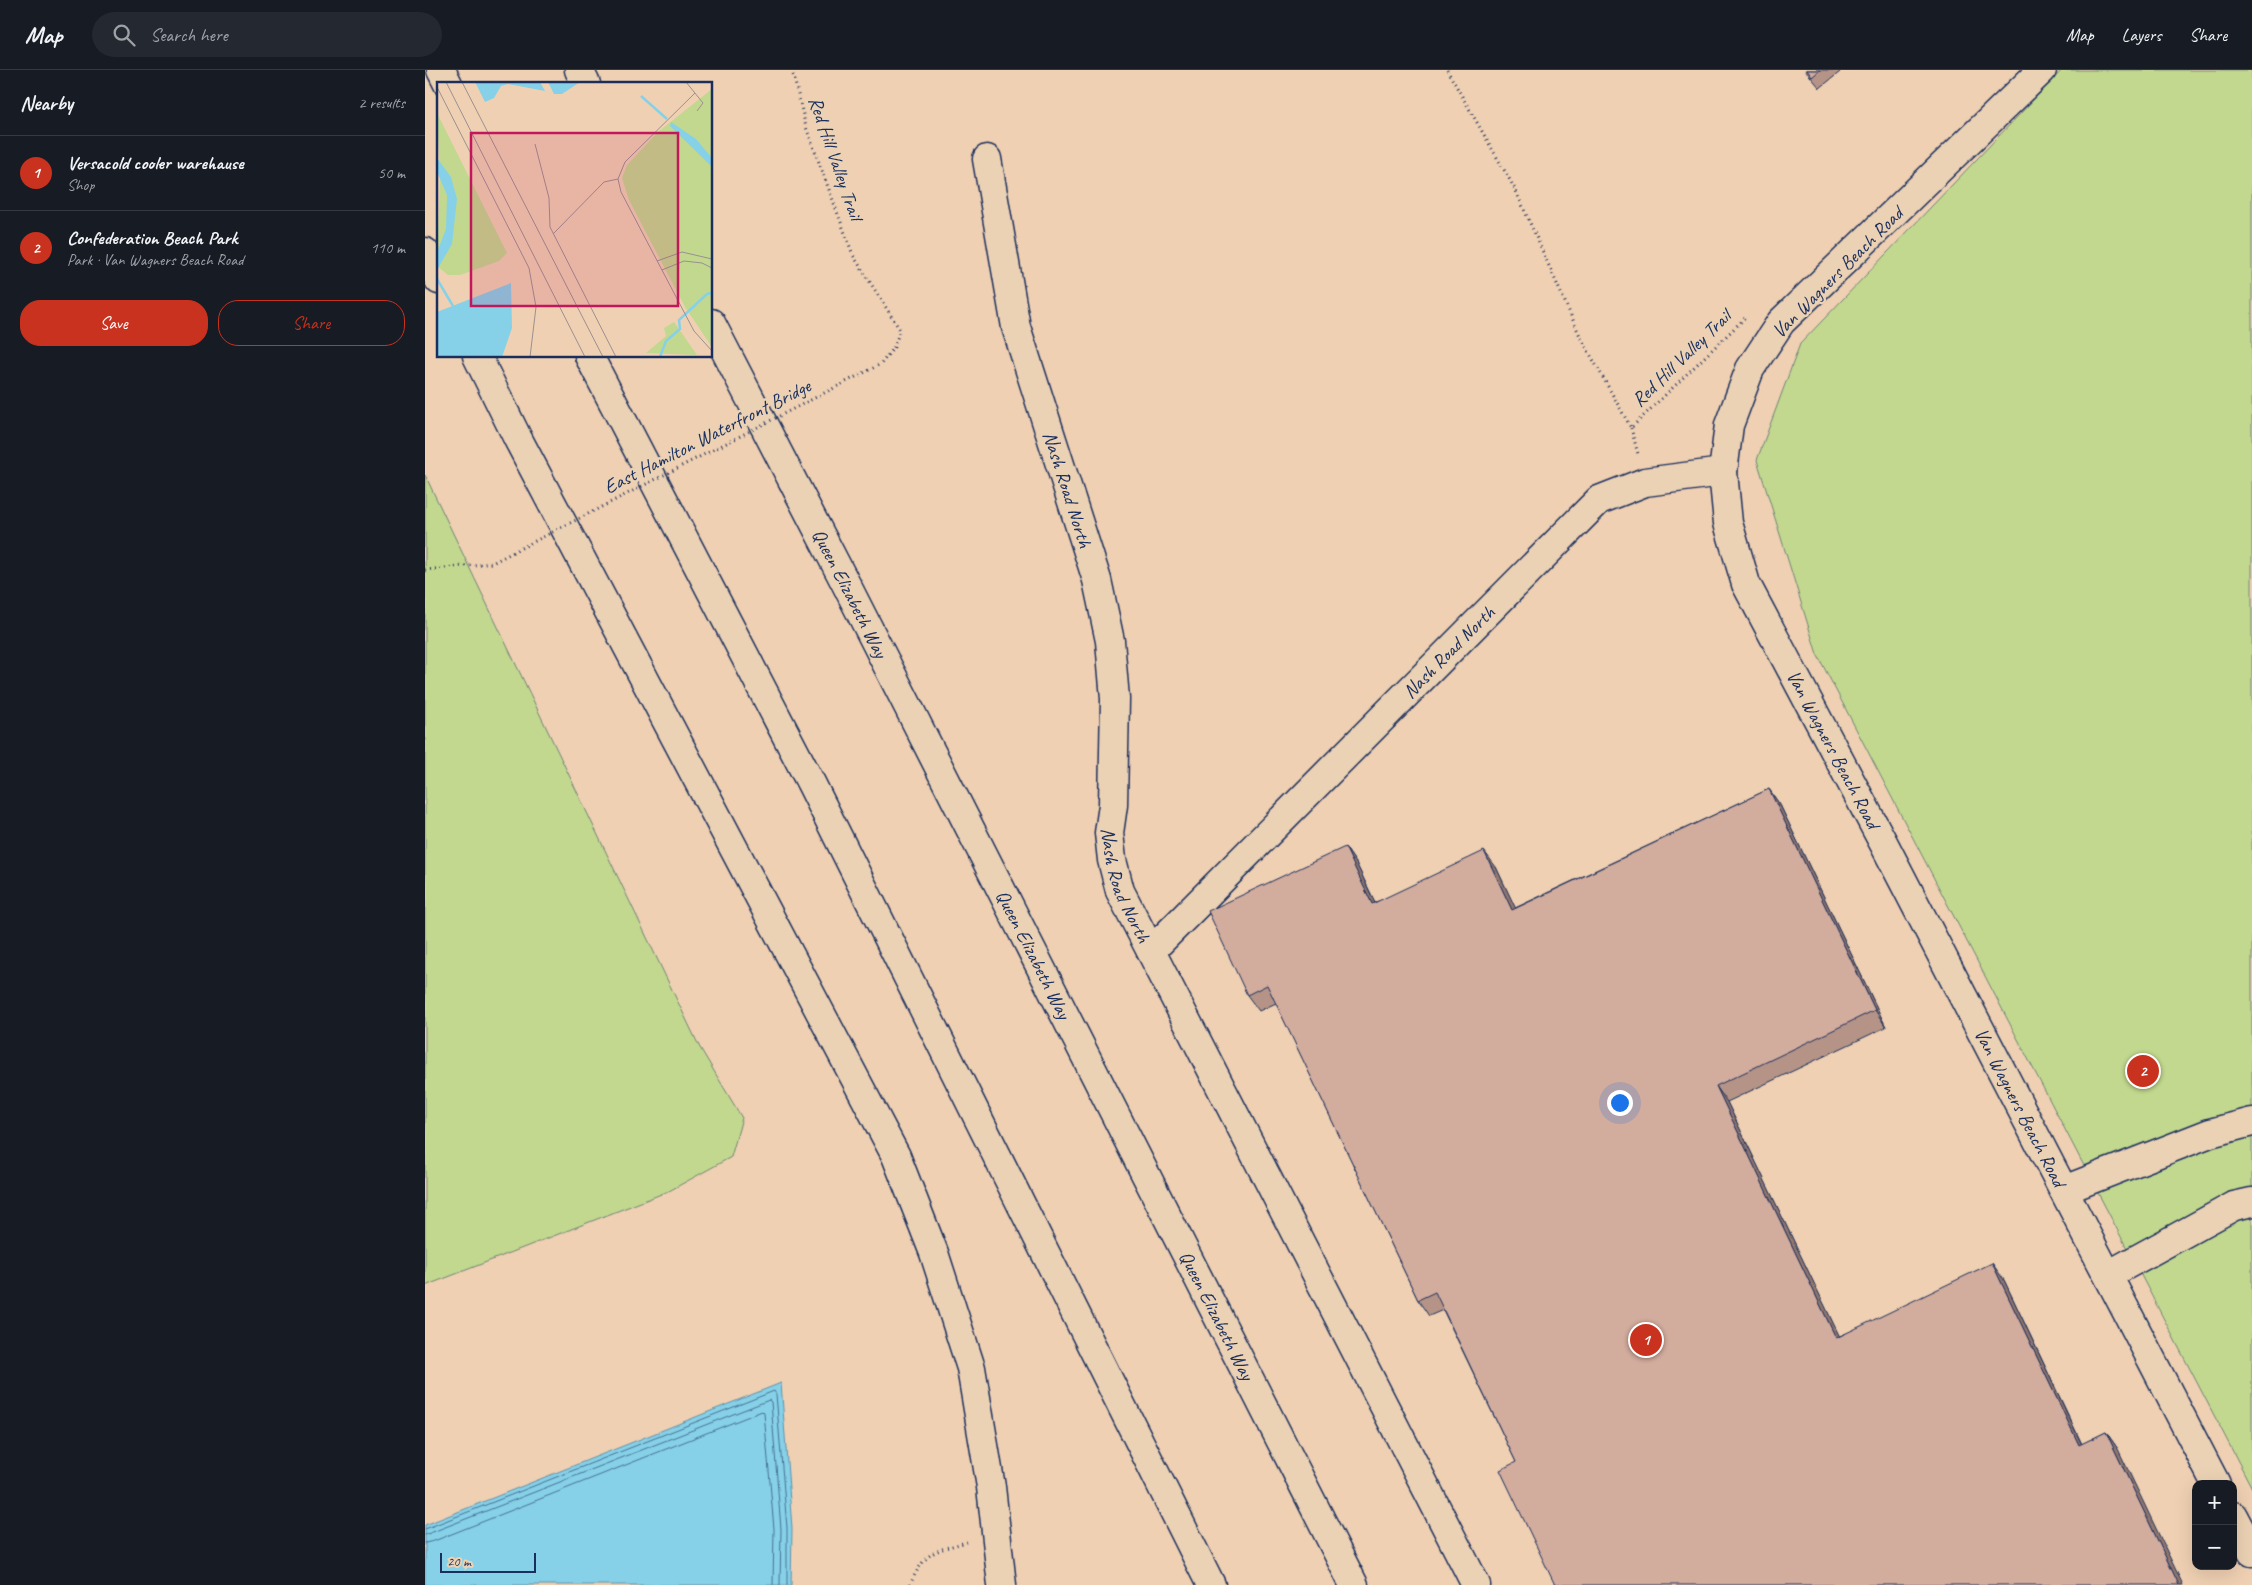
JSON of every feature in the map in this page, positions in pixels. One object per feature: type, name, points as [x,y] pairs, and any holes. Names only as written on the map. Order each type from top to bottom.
[{"type":"main road","points":[[441,70],[447,82]]},
{"type":"main road","points":[[579,70],[585,82]]},
{"type":"main road","name":"Van Wagners Beach Road","points":[[2042,70],[1781,322],[1750,369],[1729,425],[1723,472],[1728,523],[1746,584],[1884,844],[2215,1480]]},
{"type":"main road","name":"Nash Road North","points":[[987,159],[1016,327],[1097,580],[1110,642],[1115,699],[1113,805],[1109,833],[1112,860],[1120,891],[1151,951],[1599,500],[1645,482],[1723,472]]},
{"type":"main road","points":[[425,252],[437,276]]},
{"type":"main road","name":"Queen Elizabeth Way","points":[[713,327],[838,568],[1354,1585]]},
{"type":"main road","points":[[478,358],[527,456],[896,1156],[934,1253],[971,1368],[991,1487],[1002,1585]]},
{"type":"main road","points":[[590,358],[813,785],[1211,1585]]},
{"type":"main road","points":[[1151,951],[1476,1585]]},
{"type":"main road","points":[[2064,1190],[2210,1133],[2252,1122]]},
{"type":"main road","points":[[2108,1275],[2234,1206],[2252,1202]]},
{"type":"main road","points":[[2237,1524],[2252,1552]]},
{"type":"path","name":"Red Hill Valley Trail","points":[[792,70],[806,127],[853,254]]},
{"type":"path","name":"Red Hill Valley Trail","points":[[1447,70],[1515,189],[1580,336],[1631,428],[1751,311]]},
{"type":"path","name":"East Hamilton Waterfront Bridge","points":[[425,570],[492,563],[881,364],[894,347],[900,330],[853,254]]},
{"type":"path","points":[[911,1585],[920,1566],[933,1552],[997,1534]]},
{"type":"green space","points":[[2062,70],[2252,70],[2252,1488],[1817,654],[1757,460],[1800,344]]},
{"type":"green space","points":[[425,475],[699,1046],[742,1118],[731,1157],[669,1191],[425,1286]]},
{"type":"water","points":[[781,1383],[792,1528],[791,1585],[425,1585],[425,1525]]},
{"type":"building","points":[[1807,70],[1820,70],[1812,77]]},
{"type":"building","points":[[1769,789],[1875,1010],[1716,1086],[1836,1338],[1992,1263],[2079,1445],[2106,1432],[2179,1585],[1555,1585],[1500,1470],[1516,1462],[1435,1292],[1418,1300],[1267,985],[1247,995],[1208,911],[1345,847],[1372,904],[1484,851],[1512,910]]},
{"type":"place","name":"Confederation Beach Park","points":[[2143,1071]]},
{"type":"place","name":"Versacold cooler warehause","points":[[1646,1340]]}]
